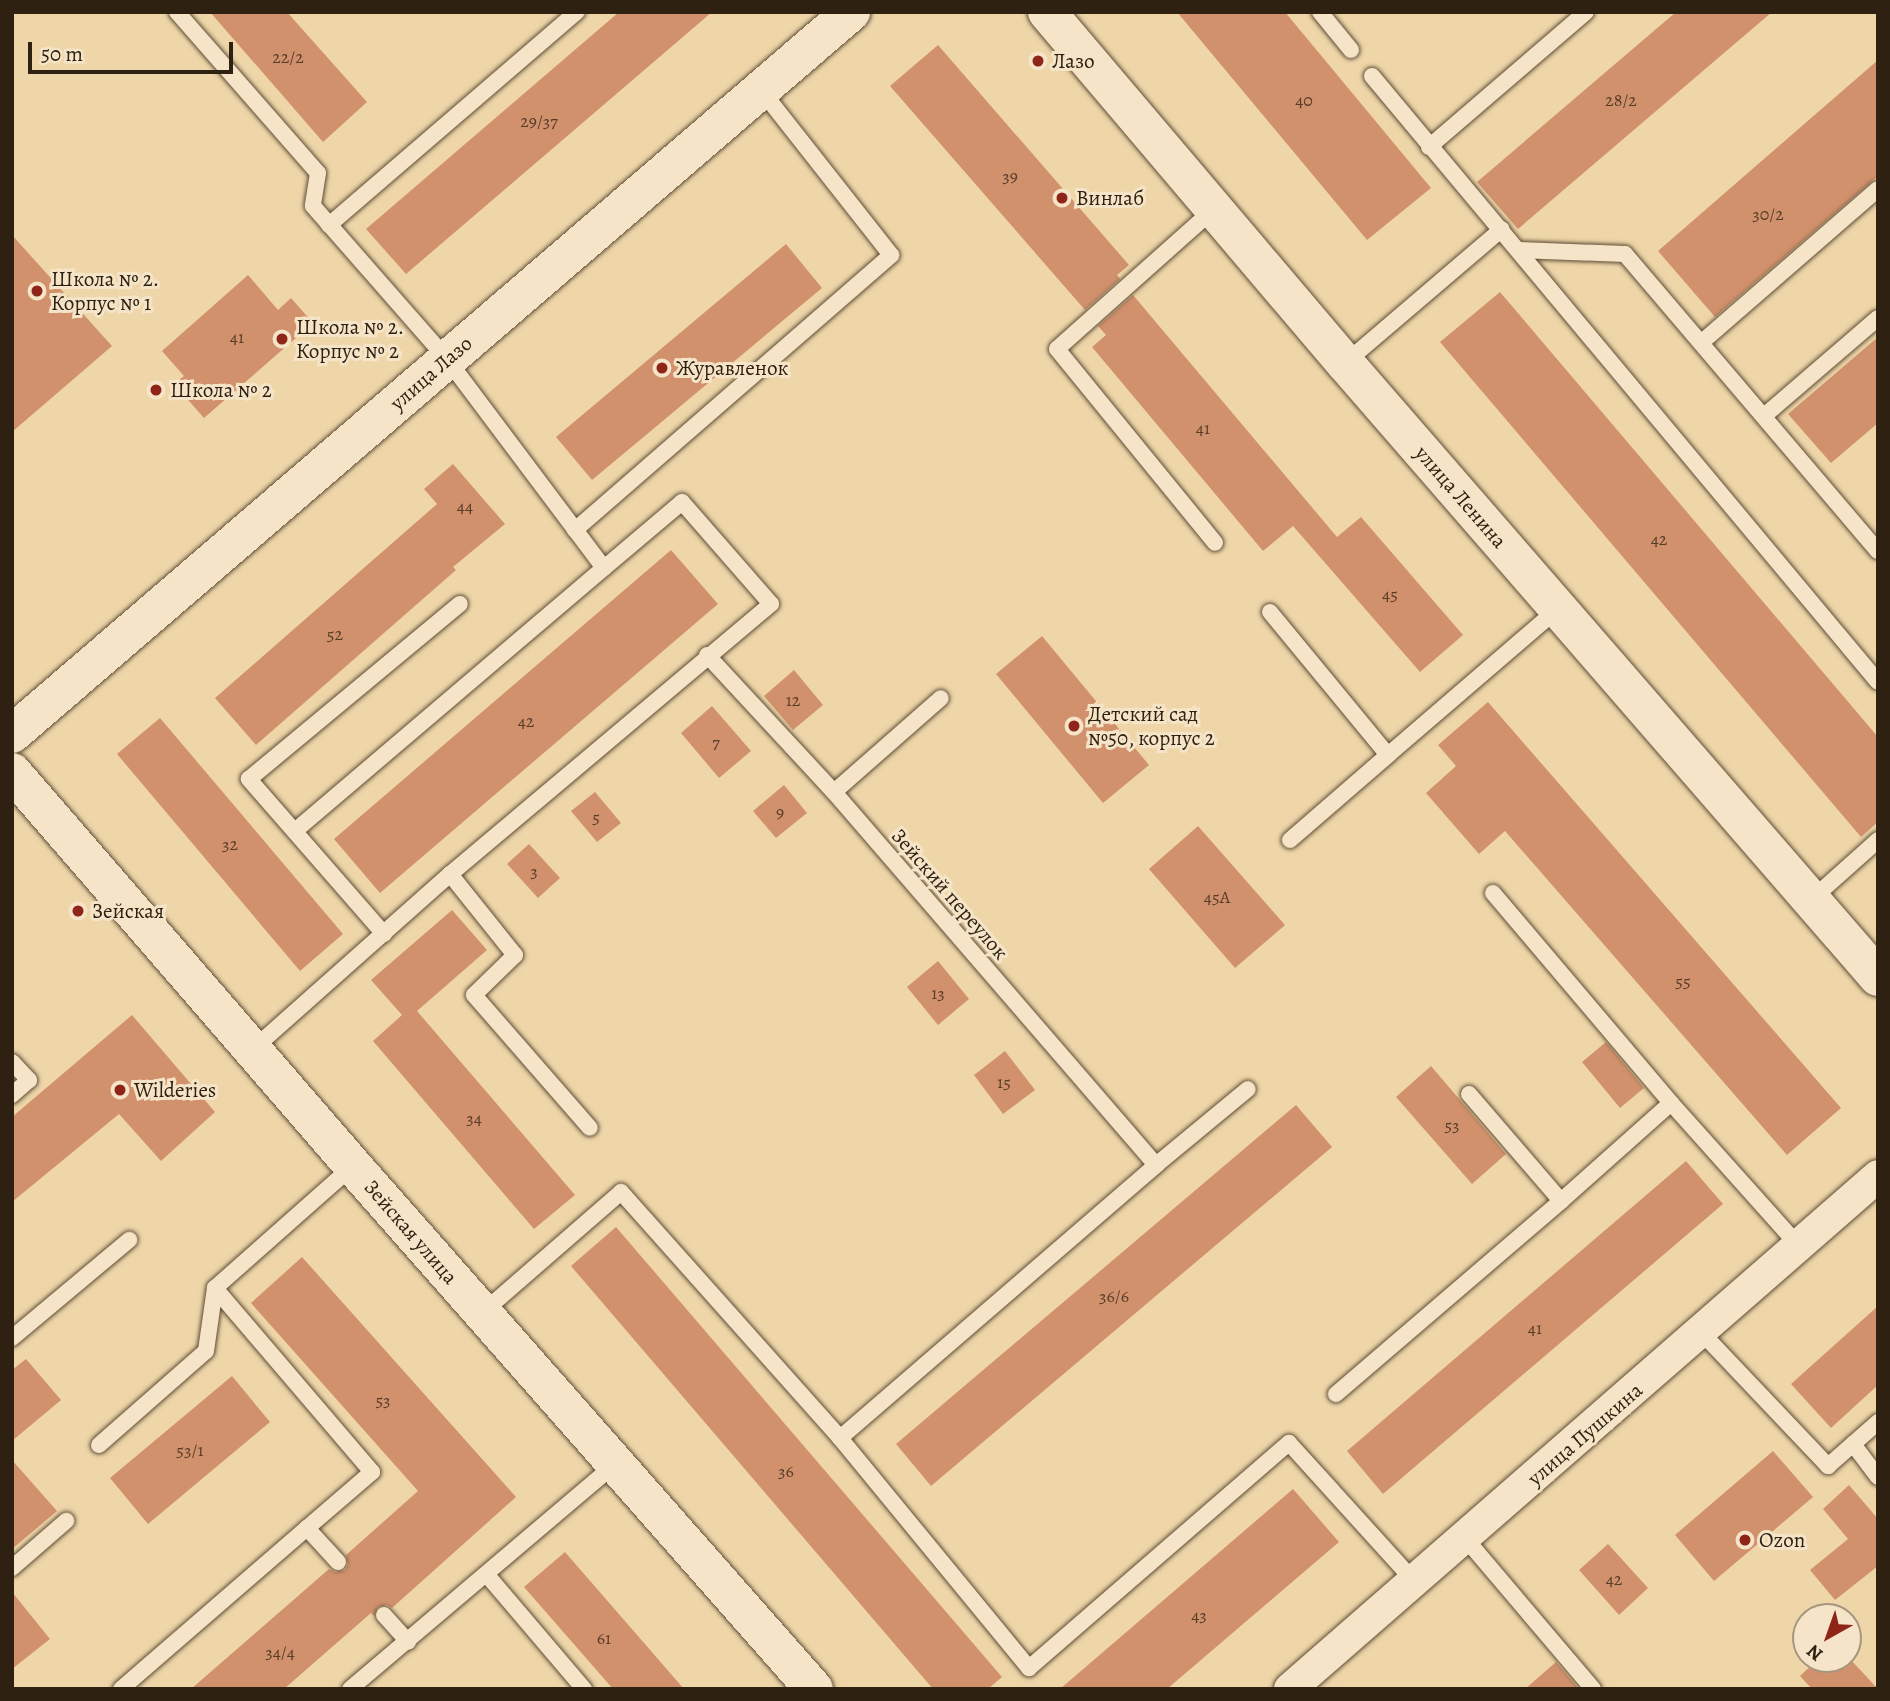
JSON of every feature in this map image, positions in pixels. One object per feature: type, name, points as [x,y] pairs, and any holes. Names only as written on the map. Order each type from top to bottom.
[{"type":"main road","name":"улица Лазо","points":[[12,734],[851,12]]},
{"type":"main road","name":"улица Ленина","points":[[1048,12],[1345,363],[1878,977]]},
{"type":"main road","name":"Зейская улица","points":[[12,772],[353,1166],[814,1689]]},
{"type":"street","name":"улица Пушкина","points":[[1290,1689],[1878,1176]]},
{"type":"lane","points":[[177,12],[318,173],[313,206],[447,359],[604,568]]},
{"type":"lane","points":[[329,225],[577,12]]},
{"type":"lane","points":[[1320,12],[1351,50]]},
{"type":"lane","points":[[1429,147],[1586,12]]},
{"type":"lane","points":[[1372,76],[1878,682]]},
{"type":"lane","points":[[575,530],[891,255],[761,90]]},
{"type":"lane","points":[[1702,342],[1878,189]]},
{"type":"lane","points":[[1214,209],[1057,349],[1215,543]]},
{"type":"lane","points":[[1345,363],[1502,229]]},
{"type":"lane","points":[[1519,250],[1625,254],[1878,551]]},
{"type":"lane","points":[[1764,416],[1878,318]]},
{"type":"lane","points":[[252,1050],[450,874],[707,655],[771,604],[682,502],[296,830]]},
{"type":"lane","points":[[384,934],[250,779],[460,604]]},
{"type":"lane","points":[[1290,840],[1558,609]]},
{"type":"lane","points":[[1270,612],[1388,755]]},
{"type":"lane","name":"Зейский переулок","points":[[707,655],[834,792],[1156,1165]]},
{"type":"lane","points":[[834,792],[941,698]]},
{"type":"lane","points":[[1811,900],[1878,840]]},
{"type":"lane","points":[[450,874],[515,955],[474,995],[590,1128]]},
{"type":"lane","points":[[1493,893],[1671,1103],[1799,1246]]},
{"type":"lane","points":[[12,1062],[29,1080],[12,1095]]},
{"type":"lane","points":[[840,1438],[1248,1089]]},
{"type":"lane","points":[[1469,1094],[1561,1201]]},
{"type":"lane","points":[[1336,1394],[1671,1103]]},
{"type":"lane","points":[[99,1446],[206,1352],[215,1288],[353,1166]]},
{"type":"lane","points":[[482,1313],[621,1192],[840,1438],[1029,1668],[1289,1443],[1415,1582]]},
{"type":"lane","points":[[12,1338],[129,1240]]},
{"type":"lane","points":[[121,1689],[372,1472],[215,1288]]},
{"type":"lane","points":[[1701,1332],[1828,1466],[1878,1422]]},
{"type":"lane","points":[[1853,1444],[1878,1477]]},
{"type":"lane","points":[[350,1689],[488,1575],[615,1464]]},
{"type":"lane","points":[[12,1568],[66,1521]]},
{"type":"lane","points":[[307,1528],[338,1562]]},
{"type":"lane","points":[[1465,1538],[1593,1689]]},
{"type":"lane","points":[[488,1575],[584,1689]]},
{"type":"lane","points":[[384,1615],[408,1642]]},
{"type":"building","points":[[210,12],[287,12],[367,102],[323,142]]},
{"type":"building","points":[[619,12],[712,12],[406,274],[366,229]]},
{"type":"building","points":[[1177,12],[1285,12],[1431,188],[1367,240]]},
{"type":"building","points":[[1676,12],[1772,12],[1518,229],[1477,182]]},
{"type":"building","points":[[938,45],[1129,265],[1117,275],[1120,279],[1085,310],[890,86]]},
{"type":"building","points":[[1878,60],[1878,176],[1715,317],[1658,251]]},
{"type":"building","name":"Школа № 2. Корпус № 1","points":[[12,235],[112,346],[12,432]]},
{"type":"building","points":[[786,244],[822,288],[592,480],[556,437]]},
{"type":"building","name":"Школа № 2. Корпус № 2","points":[[248,275],[278,310],[291,298],[313,323],[204,418],[174,384],[184,376],[162,351]]},
{"type":"building","points":[[1500,292],[1878,737],[1878,822],[1861,837],[1440,342]]},
{"type":"building","points":[[1133,295],[1337,537],[1361,517],[1463,635],[1420,672],[1293,526],[1263,551],[1092,347],[1106,335],[1098,326]]},
{"type":"building","points":[[1878,337],[1878,423],[1831,463],[1788,414]]},
{"type":"building","points":[[453,464],[505,524],[453,567],[456,570],[256,745],[215,698],[437,504],[424,489]]},
{"type":"building","points":[[671,550],[718,604],[380,893],[334,839]]},
{"type":"building","points":[[1042,636],[1149,765],[1103,803],[996,674]]},
{"type":"building","points":[[794,670],[823,705],[793,730],[764,696]]},
{"type":"building","points":[[1488,702],[1841,1108],[1787,1155],[1505,831],[1479,854],[1426,793],[1456,766],[1438,745]]},
{"type":"building","points":[[712,706],[751,751],[719,778],[681,733]]},
{"type":"building","points":[[160,718],[343,934],[300,971],[117,754]]},
{"type":"building","points":[[784,785],[807,813],[776,838],[753,811]]},
{"type":"building","points":[[595,792],[621,823],[597,842],[571,811]]},
{"type":"building","points":[[1198,826],[1285,925],[1235,968],[1149,869]]},
{"type":"building","points":[[529,844],[560,878],[538,898],[507,864]]},
{"type":"building","points":[[452,910],[487,950],[417,1011],[575,1195],[534,1229],[373,1041],[402,1015],[371,980]]},
{"type":"building","points":[[938,961],[969,999],[938,1025],[907,987]]},
{"type":"building","name":"Wilderies","points":[[132,1015],[215,1112],[161,1161],[119,1114],[12,1202],[12,1117]]},
{"type":"building","points":[[1606,1042],[1644,1088],[1620,1108],[1582,1062]]},
{"type":"building","points":[[1005,1051],[1035,1090],[1003,1114],[974,1075]]},
{"type":"building","points":[[1431,1066],[1506,1154],[1472,1184],[1396,1097]]},
{"type":"building","points":[[1296,1105],[1332,1147],[931,1486],[896,1444]]},
{"type":"building","points":[[1686,1161],[1723,1204],[1383,1494],[1347,1451]]},
{"type":"building","points":[[616,1227],[1002,1677],[988,1689],[933,1689],[571,1266]]},
{"type":"building","points":[[302,1257],[516,1497],[392,1608],[387,1605],[378,1607],[374,1616],[371,1613],[284,1689],[191,1689],[329,1569],[335,1572],[345,1570],[348,1564],[346,1555],[418,1491],[251,1303]]},
{"type":"building","points":[[1878,1306],[1878,1385],[1831,1428],[1791,1384]]},
{"type":"building","points":[[26,1359],[61,1400],[12,1441],[12,1370]]},
{"type":"building","points":[[232,1376],[270,1422],[148,1524],[110,1478]]},
{"type":"building","points":[[1773,1451],[1813,1497],[1714,1581],[1675,1535]]},
{"type":"building","points":[[12,1460],[57,1511],[12,1549]]},
{"type":"building","points":[[1849,1485],[1878,1519],[1878,1566],[1835,1600],[1810,1570],[1848,1539],[1823,1509]]},
{"type":"building","points":[[1293,1489],[1339,1542],[1167,1689],[1060,1689]]},
{"type":"building","points":[[1608,1544],[1648,1588],[1619,1615],[1579,1570]]},
{"type":"building","points":[[565,1552],[684,1689],[613,1689],[524,1587]]},
{"type":"building","points":[[12,1592],[50,1639],[12,1669]]},
{"type":"building","points":[[1556,1662],[1579,1689],[1525,1689]]},
{"type":"building","points":[[1862,1672],[1878,1689],[1812,1689],[1800,1676],[1803,1673]]},
{"type":"place","name":"Лазо","points":[[1038,61]]},
{"type":"place","name":"Винлаб","points":[[1062,198]]},
{"type":"place","name":"Школа № 2. Корпус № 1","points":[[37,291]]},
{"type":"place","name":"Школа № 2. Корпус № 2","points":[[282,339]]},
{"type":"place","name":"Журавленок","points":[[662,368]]},
{"type":"place","name":"Школа № 2","points":[[156,390]]},
{"type":"place","name":"Детский сад №50, корпус 2","points":[[1074,726]]},
{"type":"place","name":"Зейская","points":[[78,911]]},
{"type":"place","name":"Wilderies","points":[[120,1090]]},
{"type":"place","name":"Ozon","points":[[1745,1540]]}]
